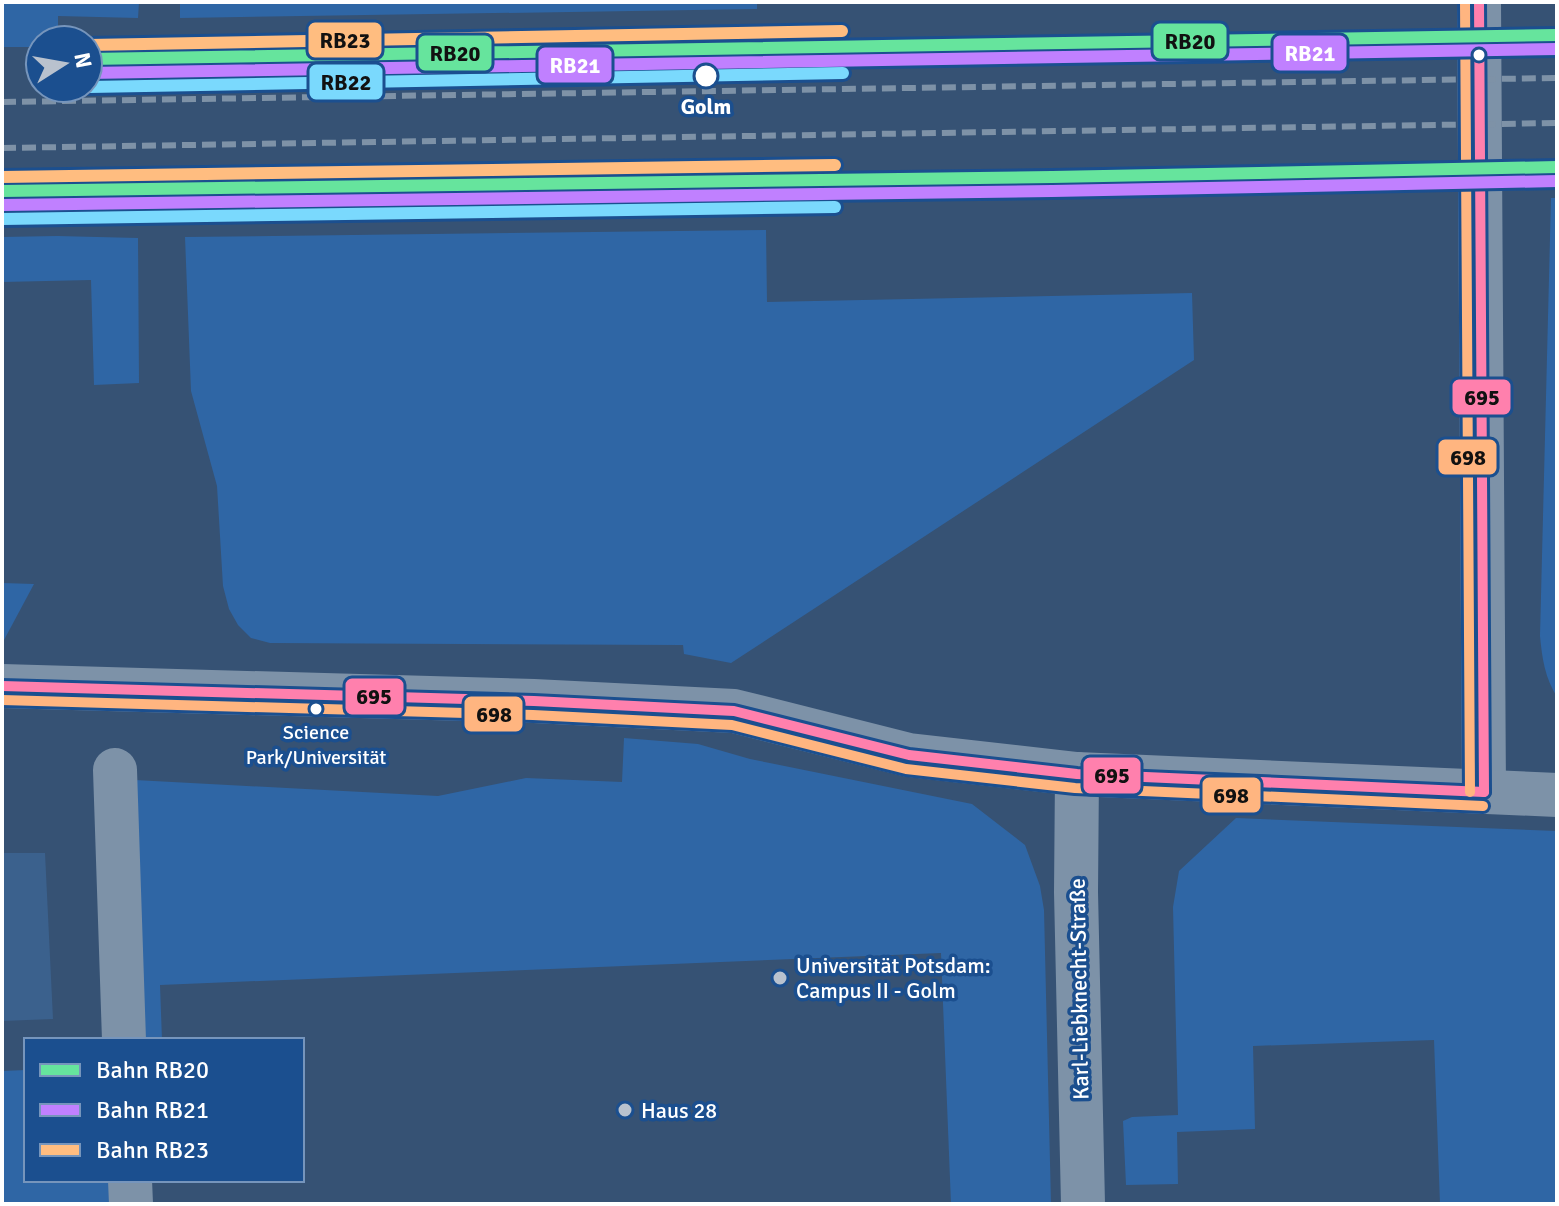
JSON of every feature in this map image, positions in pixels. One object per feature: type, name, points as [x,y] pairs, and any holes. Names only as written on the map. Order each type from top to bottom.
[{"type":"street","points":[[1479,2],[1484,792]]},
{"type":"street","points":[[2,686],[534,701],[734,711],[909,755],[1077,774],[1557,795]]},
{"type":"street","points":[[115,770],[124,1038]]},
{"type":"street","name":"Karl-Liebknecht-Straße","points":[[1077,774],[1076,892],[1083,1204]]},
{"type":"street","points":[[130,1182],[131,1204]]},
{"type":"shaded area","points":[[2,2],[139,2],[138,18],[58,16],[58,24],[24,24],[24,47],[2,47]]},
{"type":"shaded area","points":[[180,2],[757,2],[757,9],[180,18]]},
{"type":"shaded area","points":[[1551,198],[1557,198],[1557,697],[1545,668],[1540,636]]},
{"type":"shaded area","points":[[766,230],[767,302],[1192,293],[1194,360],[731,663],[684,654],[683,645],[270,643],[251,638],[238,625],[229,609],[223,586],[217,486],[191,391],[185,237]]},
{"type":"shaded area","points":[[2,237],[138,238],[139,383],[94,385],[91,280],[2,282]]},
{"type":"shaded area","points":[[2,583],[34,584],[4,640],[2,640]]},
{"type":"shaded area","points":[[624,738],[698,744],[750,759],[972,804],[1025,845],[1040,886],[1044,910],[1051,1204],[951,1204],[941,953],[160,985],[162,1038],[144,1038],[135,780],[438,796],[526,778],[622,782]]},
{"type":"shaded area","points":[[1236,818],[1557,831],[1557,1204],[1440,1204],[1434,1040],[1253,1046],[1255,1129],[1177,1132],[1178,1184],[1126,1185],[1123,1121],[1132,1117],[1178,1115],[1173,907],[1179,871]]},
{"type":"shaded area","points":[[2,853],[45,853],[53,1019],[2,1021]]},
{"type":"shaded area","points":[[24,1070],[24,1182],[111,1182],[112,1204],[2,1204],[2,1071]]},
{"type":"railway","points":[[2,102],[1557,78]]},
{"type":"railway","points":[[2,148],[1557,123]]},
{"type":"rail line","name":"RB23","points":[[104,45],[842,31]]},
{"type":"rail line","name":"RB20","points":[[104,59],[1557,35]]},
{"type":"rail line","name":"RB21","points":[[104,73],[1557,49]]},
{"type":"rail line","name":"RB23","points":[[2,177],[835,165]]},
{"type":"rail line","name":"RB20","points":[[2,191],[1557,167]]},
{"type":"rail line","name":"RB21","points":[[2,205],[1557,181]]},
{"type":"transit line","name":"698","points":[[1465,2],[1470,792]]},
{"type":"transit line","name":"695","points":[[1479,2],[1484,792]]},
{"type":"transit line","name":"RB22","points":[[104,87],[843,73]]},
{"type":"transit line","name":"RB22","points":[[2,219],[835,207]]},
{"type":"transit line","name":"695","points":[[2,686],[534,701],[734,711],[909,755],[1077,774],[1484,792]]},
{"type":"transit line","name":"698","points":[[2,700],[533,715],[732,725],[906,769],[1075,788],[1483,806]]},
{"type":"place","name":"Golm","points":[[706,76]]},
{"type":"place","name":"Science Park/Universität","points":[[316,709]]},
{"type":"place","name":"Universität Potsdam: Campus II - Golm","points":[[780,978]]},
{"type":"place","name":"Haus 28","points":[[625,1110]]}]
